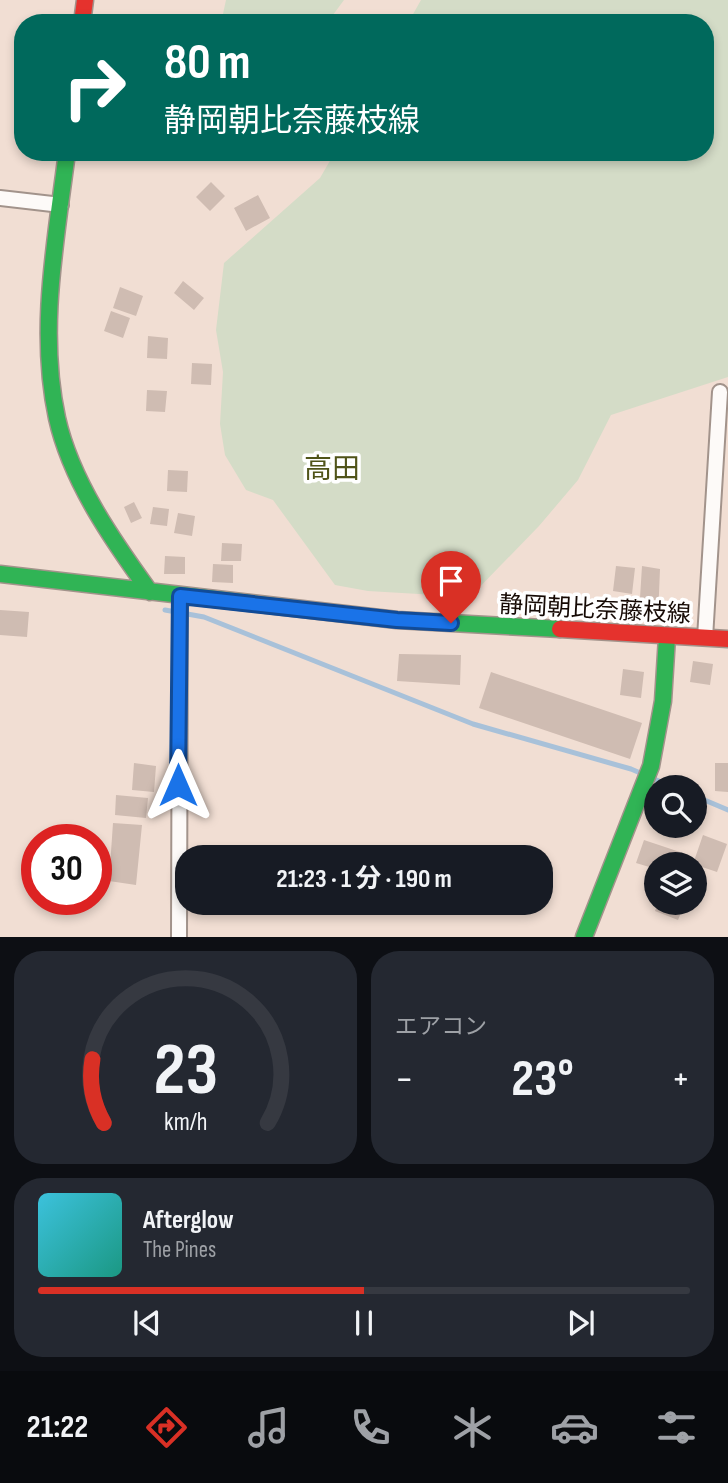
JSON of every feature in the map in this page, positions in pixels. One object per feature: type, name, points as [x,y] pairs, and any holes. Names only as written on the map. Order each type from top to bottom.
[{"type":"street","points":[[66,161],[48,299],[50,359],[58,419],[78,478],[109,535],[150,592]]},
{"type":"street","points":[[0,198],[61,205]]},
{"type":"street","points":[[705,638],[720,392]]},
{"type":"street","name":"静岡朝比奈藤枝線","points":[[0,574],[397,620],[728,639]]},
{"type":"street","points":[[179,937],[180,596]]},
{"type":"street","points":[[584,937],[651,766],[663,701],[667,637]]},
{"type":"green space","points":[[226,0],[344,0],[334,14],[223,14]]},
{"type":"green space","points":[[421,0],[728,0],[728,377],[611,415],[578,480],[539,526],[470,597],[368,591],[335,585],[273,500],[246,490],[225,455],[220,424],[223,372],[216,330],[224,263],[320,178],[330,161],[714,161],[714,14],[413,14]]},
{"type":"building","points":[[211,182],[225,196],[210,211],[196,197]]},
{"type":"building","points":[[258,195],[270,218],[246,231],[234,208]]},
{"type":"building","points":[[183,281],[204,298],[194,310],[174,293]]},
{"type":"building","points":[[120,287],[143,296],[136,316],[113,308]]},
{"type":"building","points":[[111,311],[130,318],[123,338],[104,331]]},
{"type":"building","points":[[148,336],[168,338],[167,359],[147,358]]},
{"type":"building","points":[[192,363],[212,364],[211,385],[191,384]]},
{"type":"building","points":[[147,390],[167,391],[165,412],[146,411]]},
{"type":"building","points":[[168,470],[188,471],[187,492],[167,491]]},
{"type":"building","points":[[134,502],[142,518],[131,523],[124,507]]},
{"type":"building","points":[[153,507],[169,509],[167,526],[150,524]]},
{"type":"building","points":[[178,513],[195,516],[192,536],[174,533]]},
{"type":"building","points":[[222,543],[242,544],[241,561],[221,561]]},
{"type":"building","points":[[165,556],[185,557],[185,574],[164,574]]},
{"type":"building","points":[[213,564],[233,565],[233,583],[212,582]]},
{"type":"building","points":[[616,566],[635,568],[632,594],[613,591]]},
{"type":"building","points":[[642,566],[660,569],[658,617],[639,614]]},
{"type":"building","points":[[0,610],[29,612],[27,637],[0,635]]},
{"type":"building","points":[[399,654],[461,655],[460,685],[397,681]]},
{"type":"building","points":[[693,661],[713,664],[710,685],[690,682]]},
{"type":"building","points":[[623,669],[644,672],[641,698],[620,695]]},
{"type":"building","points":[[491,672],[642,723],[630,759],[479,708]]},
{"type":"building","points":[[134,763],[156,766],[154,792],[132,790]]},
{"type":"building","points":[[715,763],[728,763],[728,792],[715,791]]},
{"type":"building","points":[[116,795],[148,798],[146,818],[115,815]]},
{"type":"building","points":[[113,823],[142,825],[136,885],[112,881]]},
{"type":"building","points":[[707,836],[727,844],[717,872],[707,869],[707,852],[697,852],[702,838]]},
{"type":"building","points":[[644,840],[680,852],[644,852],[644,865],[636,863]]},
{"type":"building","points":[[665,915],[680,915],[678,920]]},
{"type":"waterway","points":[[165,610],[204,617],[473,724],[645,775]]},
{"type":"waterway","points":[[707,801],[728,810]]},
{"type":"traffic: fast","points":[[66,161],[49,318],[49,352],[57,418],[72,465],[95,510],[150,592]]},
{"type":"traffic: fast","points":[[0,574],[397,620],[560,629]]},
{"type":"traffic: fast","points":[[584,937],[651,766],[663,701],[667,637]]},
{"type":"traffic: jam","points":[[83,14],[85,0]]},
{"type":"traffic: jam","points":[[560,629],[728,639]]},
{"type":"district","name":"高田","points":[[332,468]]},
{"type":"route","points":[[178,785],[180,596],[397,620],[451,623]]}]
